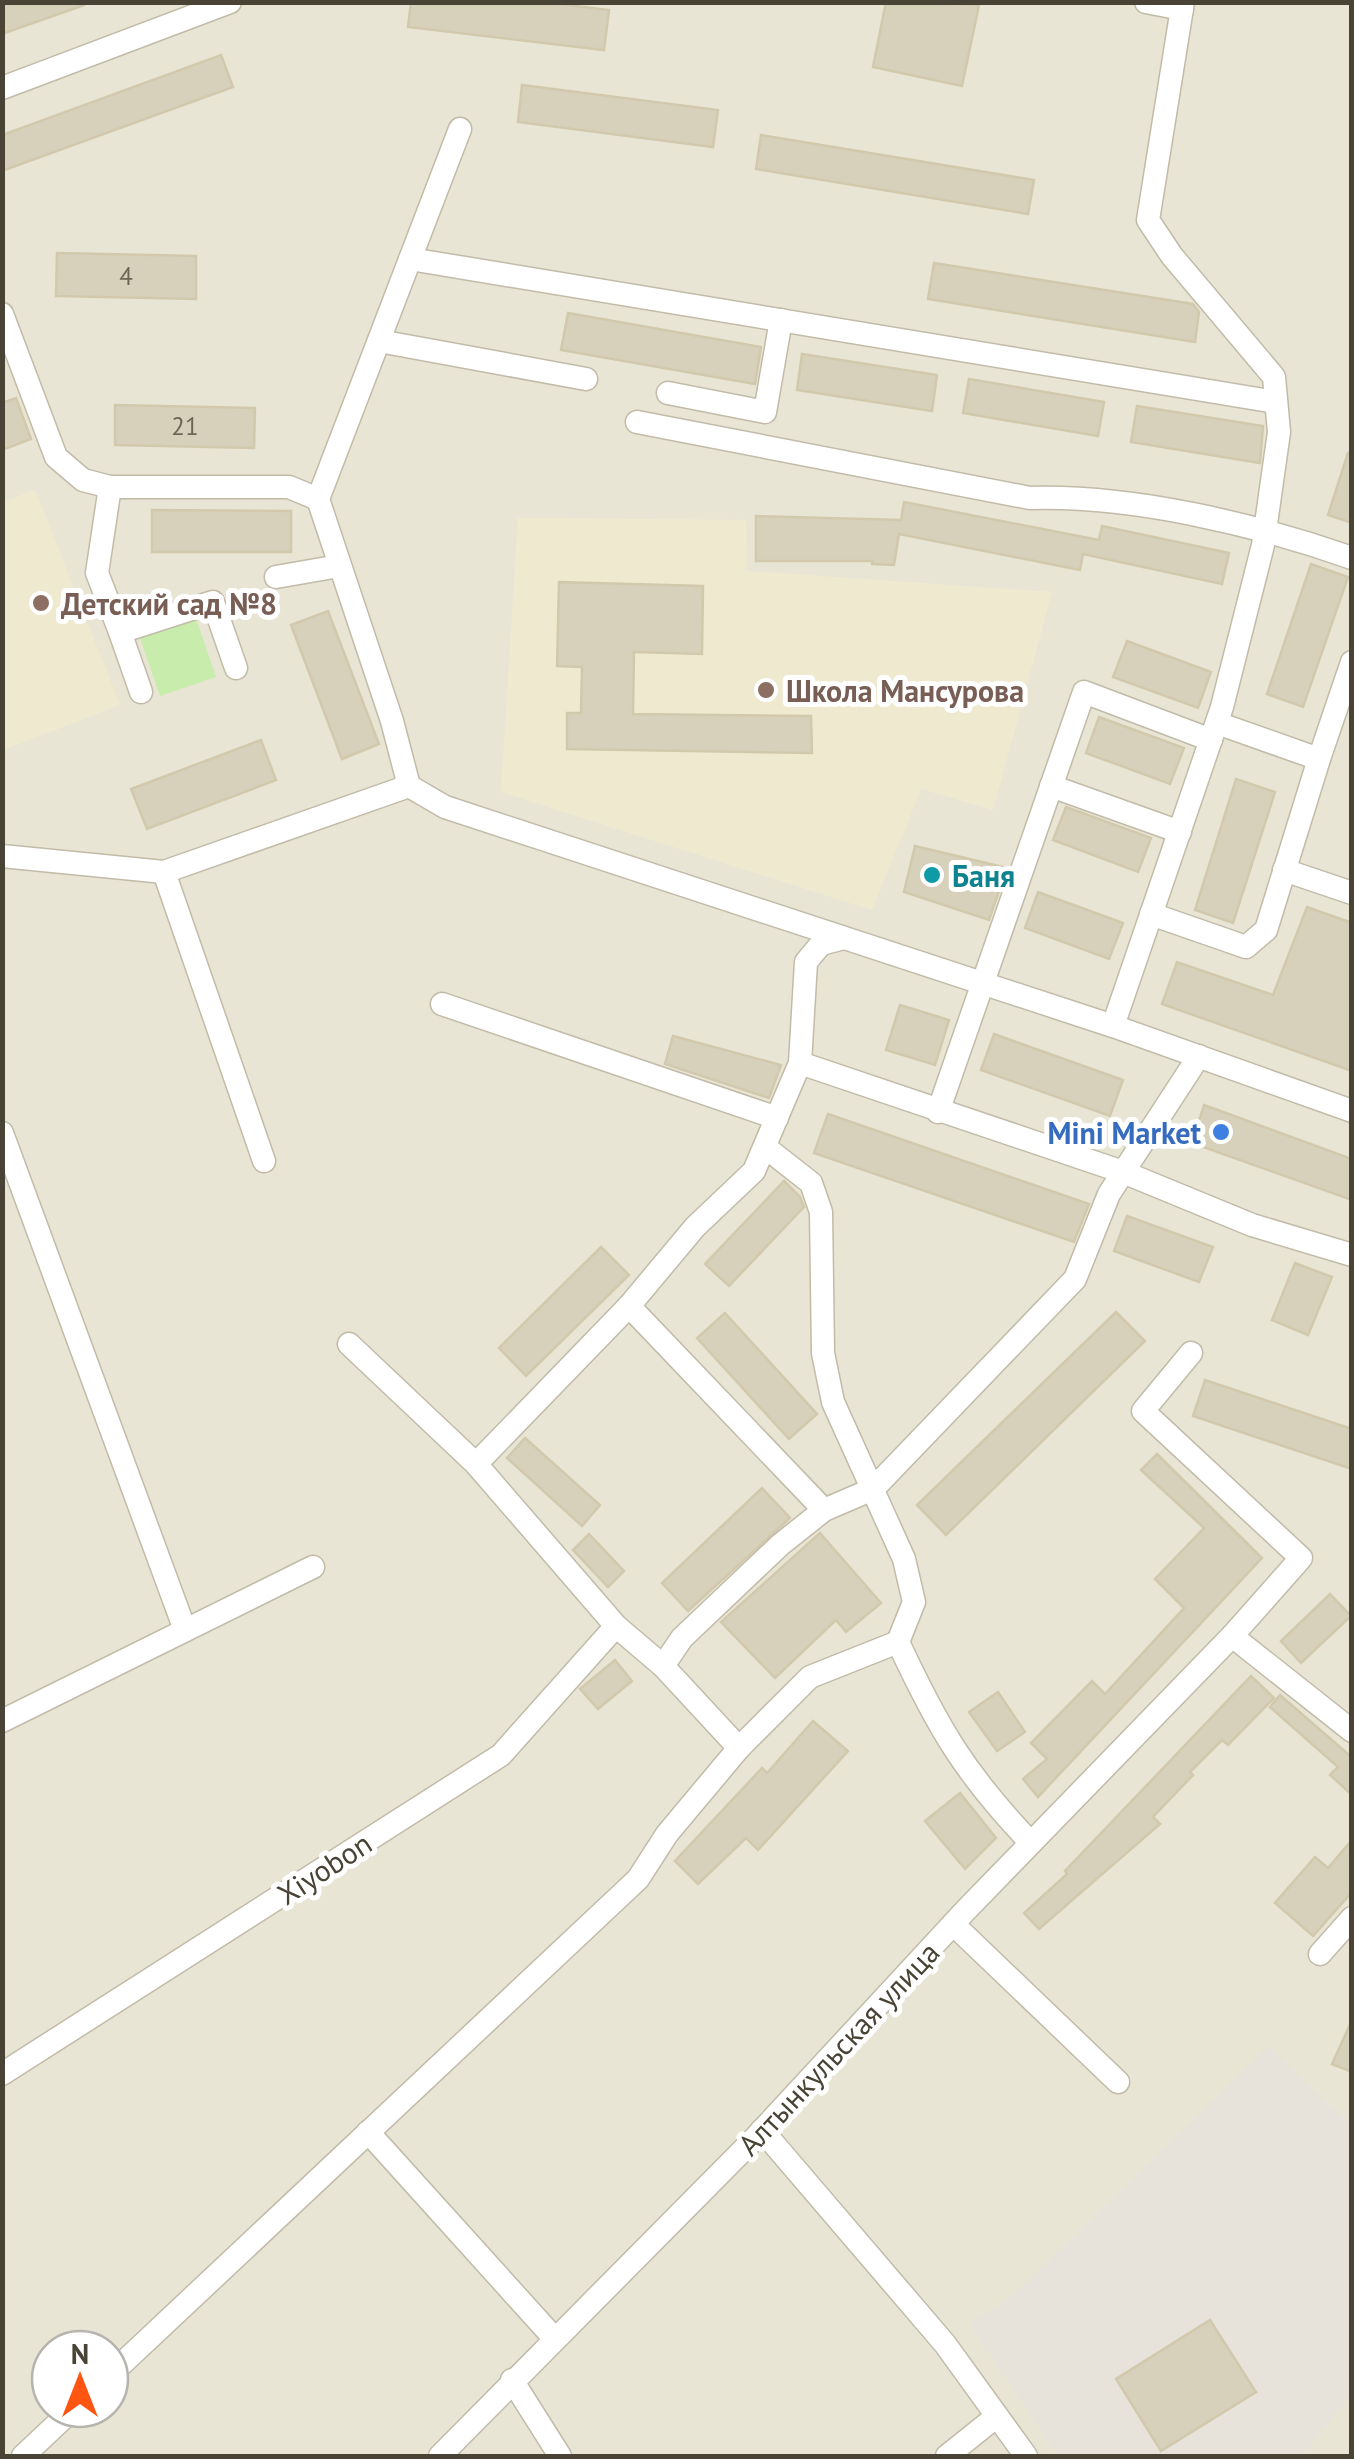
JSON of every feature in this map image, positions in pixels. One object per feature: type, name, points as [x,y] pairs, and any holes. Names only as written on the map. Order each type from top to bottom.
[{"type":"street","points":[[2,88],[230,2]]},
{"type":"street","points":[[1113,1026],[1214,732],[1266,528],[1279,432],[1274,378],[1172,256],[1148,220],[1182,6],[1146,2]]},
{"type":"street","points":[[460,128],[318,499],[392,721],[408,786],[445,807],[1113,1026],[1352,1111]]},
{"type":"street","points":[[410,259],[1276,402]]},
{"type":"street","points":[[2,314],[10,349],[56,457],[83,480],[110,488],[289,488],[318,499]]},
{"type":"street","points":[[668,394],[764,412],[781,320]]},
{"type":"street","points":[[379,340],[586,380]]},
{"type":"street","points":[[637,422],[1030,498],[1068,497],[1266,528],[1352,558]]},
{"type":"street","points":[[110,488],[98,573],[141,692]]},
{"type":"street","points":[[276,578],[338,566]]},
{"type":"street","points":[[120,632],[213,602],[236,668]]},
{"type":"street","points":[[1151,914],[1246,946],[1266,930],[1352,662]]},
{"type":"street","points":[[938,1112],[1084,692],[1319,759]]},
{"type":"street","points":[[2,856],[164,872],[408,786]]},
{"type":"street","points":[[1051,786],[1180,832]]},
{"type":"street","points":[[1284,870],[1352,893]]},
{"type":"street","points":[[164,872],[264,1161]]},
{"type":"street","points":[[476,1464],[629,1306],[695,1228],[754,1171],[800,1063],[806,962],[802,926]]},
{"type":"street","points":[[806,962],[821,944],[840,939]]},
{"type":"street","points":[[442,1004],[777,1118]]},
{"type":"street","points":[[663,1666],[682,1638],[780,1545],[824,1510],[873,1488],[1074,1280],[1109,1194],[1198,1056]]},
{"type":"street","points":[[800,1063],[1124,1172],[1252,1225],[1352,1255]]},
{"type":"street","points":[[2,1134],[184,1630]]},
{"type":"street","points":[[130,2356],[638,1878],[667,1834],[739,1748],[810,1677],[898,1642],[914,1602],[904,1559],[833,1402],[822,1353],[824,1276],[812,1183],[764,1147]]},
{"type":"street","points":[[629,1306],[824,1510]]},
{"type":"street","points":[[349,1344],[476,1464],[616,1626],[663,1666],[739,1748]]},
{"type":"street","name":"Алтынкульская улица","points":[[440,2456],[762,2130],[953,1924],[1232,1636],[1301,1558],[1143,1411],[1191,1353]]},
{"type":"street","points":[[2,1721],[313,1566]]},
{"type":"street","name":"Xiyobon","points":[[2,2074],[501,1755],[616,1626]]},
{"type":"street","points":[[1232,1636],[1352,1731]]},
{"type":"street","points":[[898,1642],[939,1731],[984,1794],[1031,1843]]},
{"type":"street","points":[[1320,1954],[1352,1918]]},
{"type":"street","points":[[953,1924],[1118,2082]]},
{"type":"street","points":[[762,2130],[945,2344],[1026,2456]]},
{"type":"street","points":[[368,2132],[554,2338]]},
{"type":"street","points":[[512,2380],[560,2456]]},
{"type":"street","points":[[947,2456],[997,2416]]},
{"type":"street","points":[[23,2456],[52,2429]]},
{"type":"shaded area","points":[[3,3],[1351,3],[1351,2456],[3,2456]]},
{"type":"shaded area","name":"Детский сад №8","points":[[35,490],[120,705],[3,750],[3,502]]},
{"type":"shaded area","name":"Школа Мансурова","points":[[518,518],[746,520],[747,571],[1052,592],[993,810],[921,789],[872,910],[501,792]]},
{"type":"shaded area","points":[[1268,2046],[1351,2125],[1351,2396],[1301,2456],[1058,2456],[969,2324],[1013,2296]]},
{"type":"green space","points":[[195,616],[216,677],[160,696],[139,635]]},
{"type":"building","points":[[2,2],[84,2],[84,5],[2,34]]},
{"type":"building","points":[[411,2],[544,2],[609,10],[604,50],[408,27]]},
{"type":"building","points":[[886,2],[979,5],[962,86],[873,67]]},
{"type":"building","points":[[221,55],[233,87],[2,171],[2,135]]},
{"type":"building","points":[[522,85],[718,110],[713,147],[518,122]]},
{"type":"building","points":[[761,135],[1034,180],[1028,214],[756,169]]},
{"type":"building","points":[[57,253],[196,256],[196,299],[56,296]]},
{"type":"building","points":[[934,263],[1193,304],[1199,312],[1195,342],[928,299]]},
{"type":"building","points":[[568,313],[761,347],[755,384],[561,350]]},
{"type":"building","points":[[802,354],[937,375],[932,411],[797,390]]},
{"type":"building","points":[[969,379],[1104,402],[1098,436],[963,413]]},
{"type":"building","points":[[16,398],[31,439],[2,450],[2,403]]},
{"type":"building","points":[[115,405],[255,408],[254,448],[115,445]]},
{"type":"building","points":[[1137,406],[1263,426],[1260,463],[1131,442]]},
{"type":"building","points":[[1348,453],[1352,454],[1352,523],[1328,515]]},
{"type":"building","points":[[904,502],[1099,540],[1102,526],[1229,553],[1222,584],[1083,554],[1080,570],[899,534],[894,565],[872,561],[756,561],[756,516],[901,520]]},
{"type":"building","points":[[152,510],[291,511],[291,552],[152,552]]},
{"type":"building","points":[[1311,564],[1348,577],[1303,707],[1267,694]]},
{"type":"building","points":[[559,582],[703,586],[702,654],[634,652],[633,714],[811,716],[812,753],[567,749],[567,713],[581,713],[582,667],[557,666]]},
{"type":"building","points":[[328,611],[379,744],[342,759],[291,625]]},
{"type":"building","points":[[1127,641],[1211,672],[1198,708],[1113,677]]},
{"type":"building","points":[[1099,717],[1184,748],[1170,784],[1086,753]]},
{"type":"building","points":[[261,740],[276,780],[147,829],[131,789]]},
{"type":"building","points":[[1236,779],[1275,792],[1233,923],[1195,910]]},
{"type":"building","points":[[1066,807],[1151,838],[1138,872],[1053,840]]},
{"type":"building","points":[[915,846],[1007,868],[989,920],[904,892]]},
{"type":"building","points":[[1038,892],[1123,923],[1109,959],[1025,928]]},
{"type":"building","points":[[1307,907],[1352,923],[1352,1071],[1162,1004],[1177,962],[1273,995]]},
{"type":"building","points":[[900,1005],[949,1020],[935,1065],[886,1050]]},
{"type":"building","points":[[994,1034],[1123,1080],[1110,1116],[981,1070]]},
{"type":"building","points":[[673,1036],[781,1065],[769,1098],[665,1064]]},
{"type":"building","points":[[1204,1105],[1352,1159],[1352,1200],[1192,1143]]},
{"type":"building","points":[[828,1114],[1089,1204],[1074,1242],[814,1153]]},
{"type":"building","points":[[784,1181],[804,1207],[729,1286],[705,1264]]},
{"type":"building","points":[[1127,1216],[1213,1247],[1199,1282],[1114,1251]]},
{"type":"building","points":[[601,1247],[629,1275],[526,1376],[499,1348]]},
{"type":"building","points":[[1295,1263],[1332,1277],[1308,1335],[1272,1320]]},
{"type":"building","points":[[1116,1312],[1145,1341],[946,1535],[917,1505]]},
{"type":"building","points":[[725,1313],[817,1414],[789,1439],[697,1338]]},
{"type":"building","points":[[1205,1380],[1352,1429],[1352,1469],[1193,1416]]},
{"type":"building","points":[[525,1438],[600,1505],[582,1526],[507,1458]]},
{"type":"building","points":[[1157,1454],[1262,1558],[1038,1797],[1023,1779],[1047,1759],[1031,1743],[1092,1681],[1105,1694],[1184,1608],[1155,1579],[1204,1528],[1141,1470]]},
{"type":"building","points":[[762,1488],[790,1518],[688,1611],[662,1583]]},
{"type":"building","points":[[820,1533],[881,1603],[846,1632],[836,1620],[775,1678],[721,1622]]},
{"type":"building","points":[[589,1534],[624,1571],[608,1587],[573,1550]]},
{"type":"building","points":[[1330,1594],[1351,1616],[1301,1663],[1281,1641]]},
{"type":"building","points":[[615,1660],[632,1681],[598,1709],[580,1689]]},
{"type":"building","points":[[1251,1676],[1274,1698],[1228,1745],[1222,1740],[1190,1772],[1193,1775],[1153,1817],[1160,1824],[1039,1929],[1024,1913],[1067,1874],[1065,1871]]},
{"type":"building","points":[[998,1692],[1025,1732],[997,1751],[969,1712]]},
{"type":"building","points":[[1280,1695],[1349,1755],[1352,1753],[1352,1795],[1330,1775],[1338,1767],[1270,1707]]},
{"type":"building","points":[[813,1721],[848,1751],[758,1850],[746,1838],[698,1884],[675,1861],[762,1768],[767,1773]]},
{"type":"building","points":[[960,1793],[996,1838],[965,1869],[925,1821]]},
{"type":"building","points":[[1352,1840],[1352,1892],[1313,1936],[1275,1903],[1315,1857],[1328,1868]]},
{"type":"building","points":[[1352,2020],[1352,2072],[1332,2064]]},
{"type":"building","points":[[1210,2320],[1256,2392],[1161,2451],[1116,2379]]},
{"type":"place","name":"Детский сад №8","points":[[41,603]]},
{"type":"place","name":"Школа Мансурова","points":[[766,690]]},
{"type":"place","name":"Баня","points":[[932,875]]},
{"type":"place","name":"Mini Market","points":[[1221,1132]]}]
